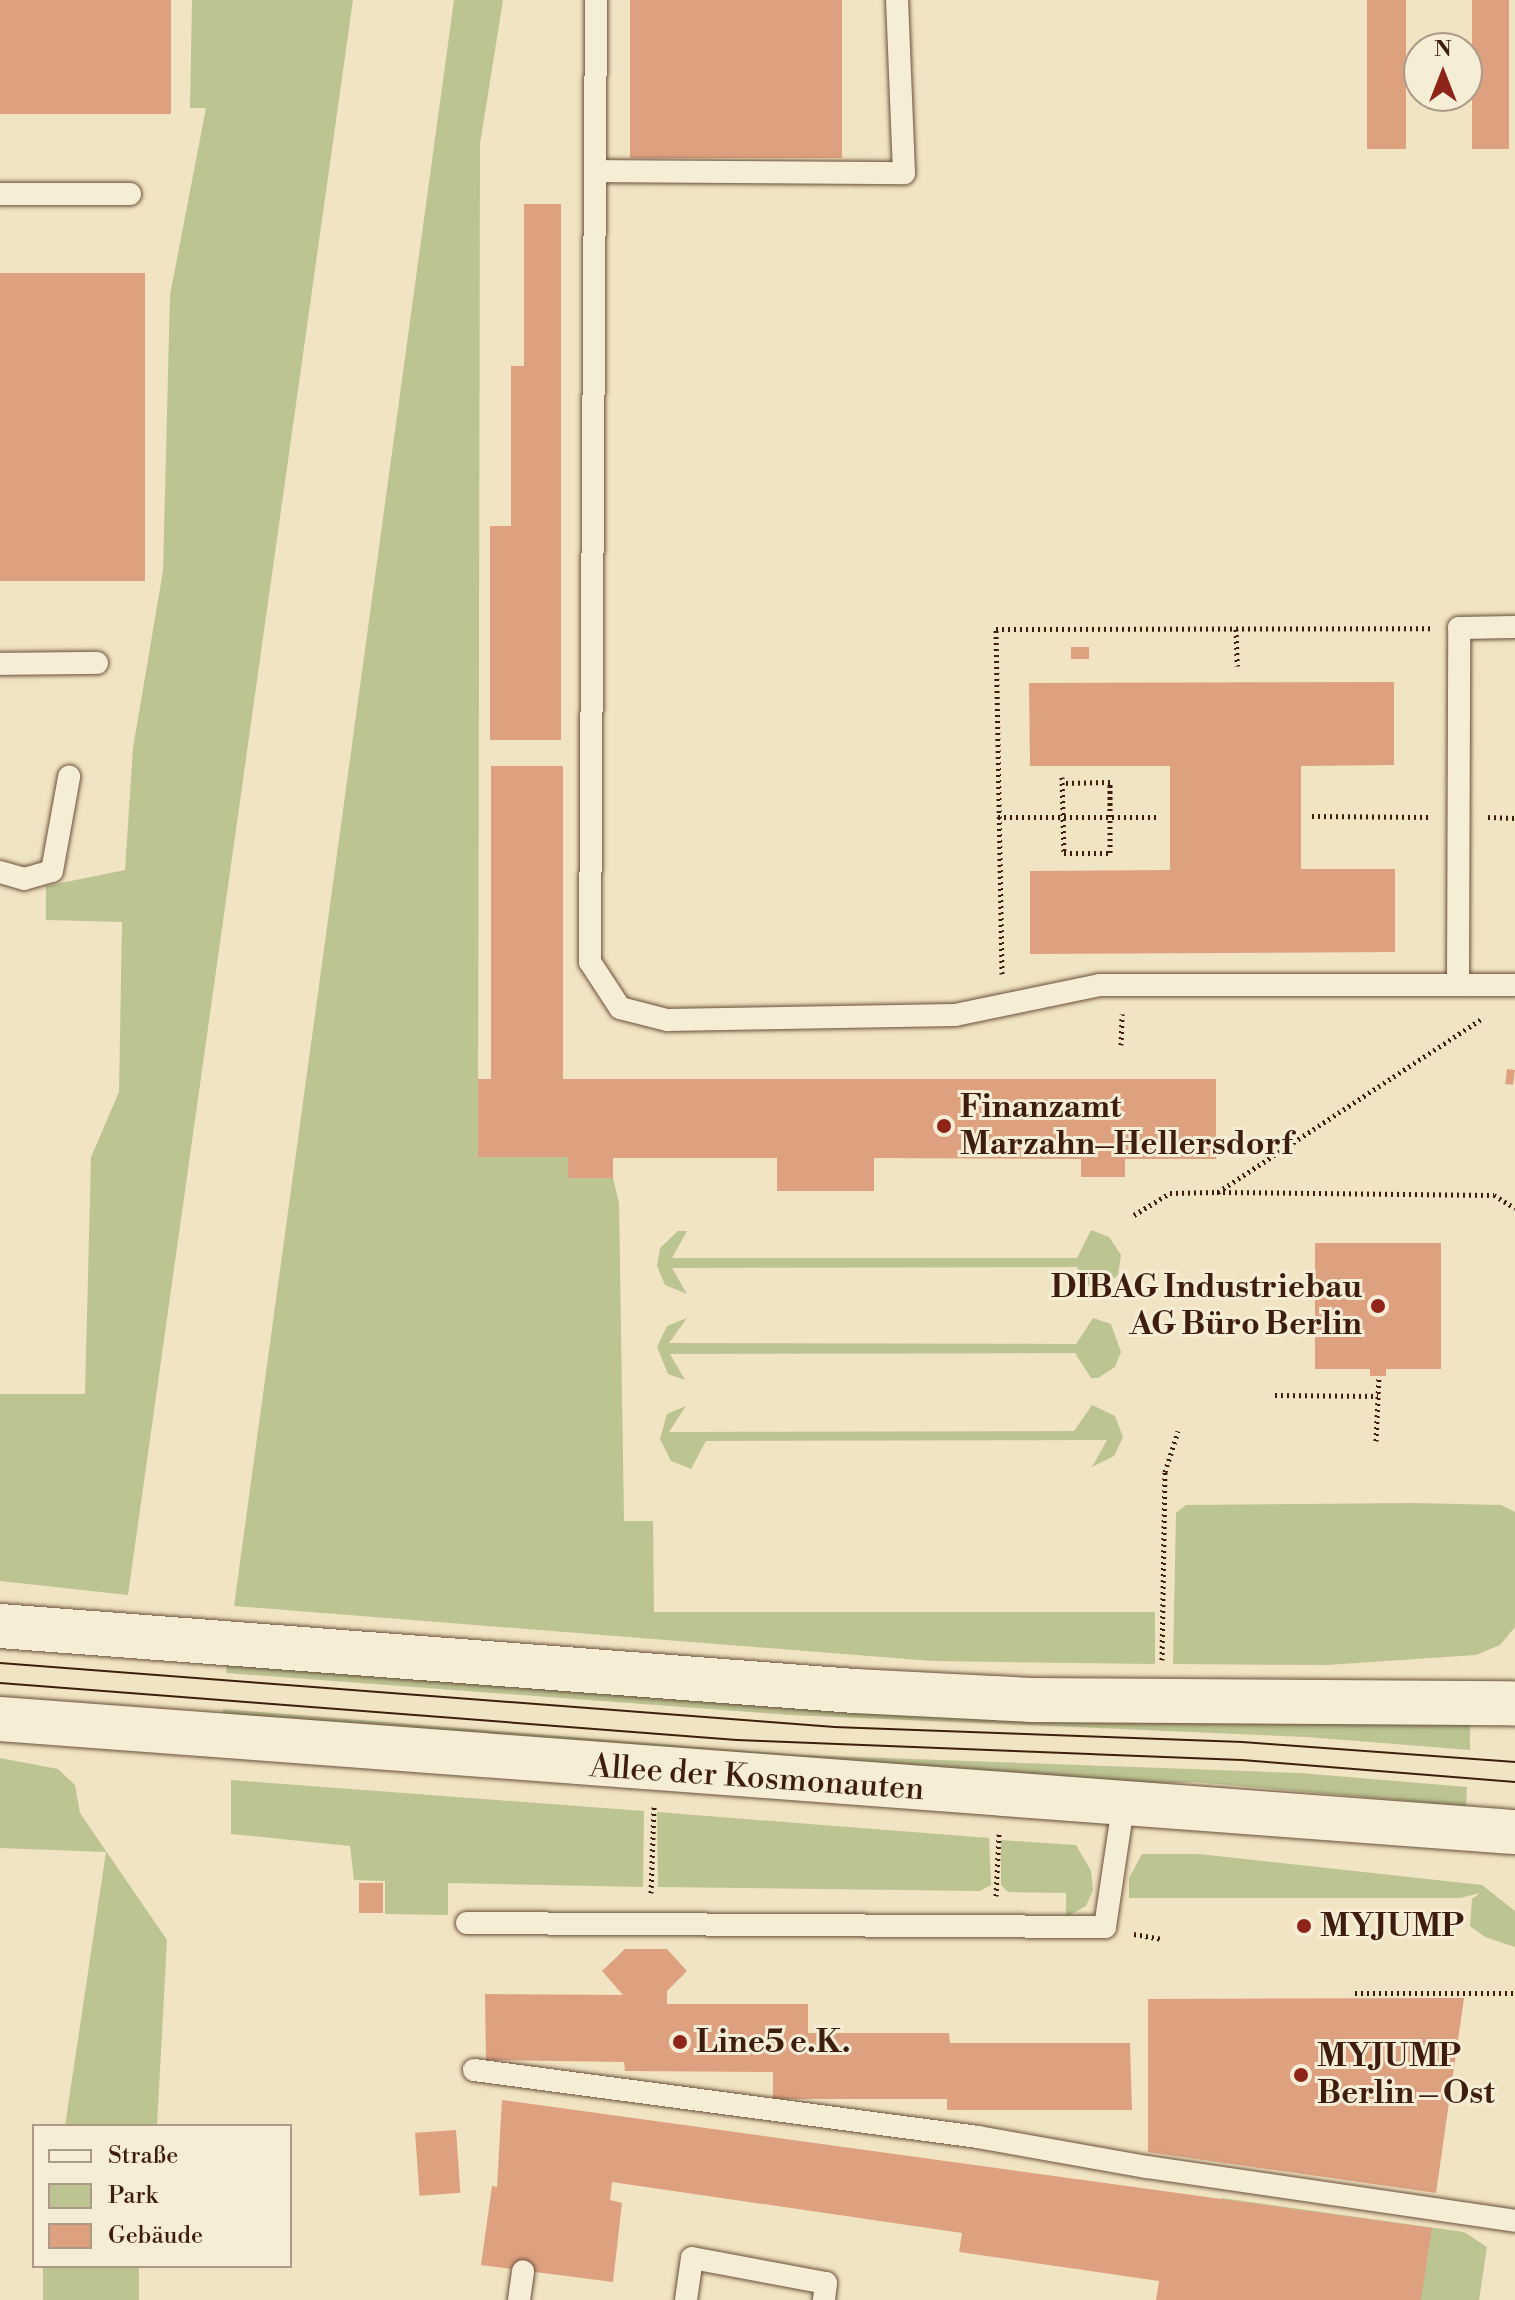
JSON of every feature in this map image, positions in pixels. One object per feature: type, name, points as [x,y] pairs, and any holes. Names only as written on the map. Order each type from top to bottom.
[{"type":"main road","points":[[9,1627],[1030,1700],[1515,1703]]},
{"type":"main road","name":"Allee der Kosmonauten","points":[[6,1719],[1123,1807],[1515,1832]]},
{"type":"lane","points":[[596,0],[590,962],[620,1008],[667,1020],[955,1015],[1100,985],[1515,985]]},
{"type":"lane","points":[[596,171],[904,173],[897,0]]},
{"type":"lane","points":[[0,194],[130,194]]},
{"type":"lane","points":[[1458,985],[1459,628],[1515,627]]},
{"type":"lane","points":[[0,664],[97,663]]},
{"type":"lane","points":[[0,872],[24,879],[52,871],[69,777]]},
{"type":"lane","points":[[467,1923],[1105,1927],[1123,1807]]},
{"type":"lane","points":[[474,2070],[978,2137],[1147,2167],[1515,2221]]},
{"type":"lane","points":[[686,2300],[692,2258],[826,2283],[824,2300]]},
{"type":"lane","points":[[519,2300],[523,2271]]},
{"type":"path","points":[[1003,1006],[996,629],[1459,628]]},
{"type":"path","points":[[1236,629],[1237,666]]},
{"type":"path","points":[[1062,780],[1110,782],[1110,853],[1064,853],[1063,817],[1062,780]]},
{"type":"path","points":[[1312,816],[1458,817]]},
{"type":"path","points":[[998,817],[1157,817]]},
{"type":"path","points":[[1217,1192],[1487,1015]]},
{"type":"path","points":[[1134,1215],[1170,1193],[1217,1192],[1494,1195],[1515,1208]]},
{"type":"path","points":[[1376,1441],[1379,1376]]},
{"type":"path","points":[[1275,1395],[1378,1396]]},
{"type":"path","points":[[1162,1654],[1165,1472],[1178,1431]]},
{"type":"path","points":[[651,1869],[654,1802]]},
{"type":"path","points":[[997,1880],[999,1829]]},
{"type":"path","points":[[1355,1993],[1515,1993]]},
{"type":"green space","points":[[192,0],[353,0],[128,1595],[0,1581],[0,1394],[85,1394],[91,1157],[119,1092],[122,922],[46,920],[46,886],[125,870],[133,748],[163,571],[170,295],[206,108],[190,108]]},
{"type":"green space","points":[[454,0],[503,0],[480,144],[478,1156],[568,1157],[569,1178],[613,1178],[619,1203],[624,1521],[653,1521],[654,1612],[1155,1612],[1155,1664],[932,1661],[234,1606]]},
{"type":"green space","points":[[1091,1230],[1109,1237],[1121,1255],[1118,1275],[1099,1291],[1092,1291],[1077,1267],[672,1268],[687,1294],[665,1285],[657,1266],[660,1248],[678,1231],[687,1231],[672,1258],[1077,1258]]},
{"type":"green space","points":[[687,1318],[669,1343],[1076,1344],[1093,1318],[1111,1324],[1121,1352],[1115,1367],[1098,1378],[1091,1378],[1075,1353],[670,1354],[685,1380],[668,1374],[657,1347],[667,1326]]},
{"type":"green space","points":[[1092,1405],[1115,1416],[1123,1437],[1114,1456],[1092,1467],[1107,1440],[706,1441],[691,1469],[671,1461],[660,1439],[667,1414],[686,1406],[669,1432],[1074,1431]]},
{"type":"green space","points":[[1186,1505],[1501,1505],[1515,1512],[1515,1627],[1500,1645],[1476,1655],[1327,1665],[1173,1664],[1176,1513]]},
{"type":"green space","points":[[227,1662],[1470,1720],[1470,1750],[1307,1737],[790,1715],[226,1673]]},
{"type":"green space","points":[[223,1709],[800,1755],[1300,1773],[1467,1787],[1466,1806],[1195,1782],[1067,1787],[224,1720]]},
{"type":"green space","points":[[0,1758],[58,1769],[75,1785],[80,1813],[167,1940],[157,2124],[65,2124],[106,1852],[0,1848]]},
{"type":"green space","points":[[231,1780],[644,1811],[643,1887],[448,1883],[448,1915],[385,1914],[385,1881],[354,1880],[350,1846],[231,1834]]},
{"type":"green space","points":[[657,1812],[989,1838],[991,1885],[980,1891],[658,1887]]},
{"type":"green space","points":[[1001,1840],[1076,1845],[1091,1871],[1093,1890],[1086,1906],[1066,1917],[1066,1893],[1008,1892],[1001,1885]]},
{"type":"green space","points":[[1142,1854],[1199,1854],[1482,1885],[1515,1911],[1515,1947],[1485,1937],[1470,1926],[1472,1899],[1480,1893],[1460,1898],[1129,1898],[1129,1878]]},
{"type":"green space","points":[[1222,2198],[1464,2232],[1487,2247],[1479,2300],[1208,2300]]},
{"type":"green space","points":[[43,2268],[139,2268],[139,2300],[43,2300]]},
{"type":"building","points":[[0,0],[171,0],[171,114],[0,114]]},
{"type":"building","points":[[630,0],[842,0],[842,158],[630,158]]},
{"type":"building","points":[[1367,0],[1406,0],[1403,112],[1406,112],[1406,149],[1367,149]]},
{"type":"building","points":[[1472,0],[1509,0],[1509,149],[1472,149],[1472,112],[1483,112],[1483,32],[1472,32]]},
{"type":"building","points":[[524,204],[561,204],[561,740],[490,740],[490,526],[511,526],[511,366],[524,366]]},
{"type":"building","points":[[0,273],[145,273],[145,581],[0,581]]},
{"type":"building","points":[[1071,647],[1089,647],[1089,659],[1071,659]]},
{"type":"building","points":[[1394,682],[1394,765],[1301,766],[1301,869],[1395,869],[1395,952],[1030,954],[1030,871],[1170,870],[1170,766],[1030,766],[1029,683]]},
{"type":"building","points":[[491,766],[563,766],[563,1079],[1216,1079],[1216,1159],[1125,1159],[1125,1177],[1081,1177],[1081,1159],[874,1158],[874,1191],[777,1191],[777,1158],[613,1158],[613,1178],[568,1178],[568,1157],[478,1157],[478,1079],[491,1079]]},
{"type":"building","points":[[1507,1069],[1515,1070],[1513,1085],[1505,1084]]},
{"type":"building","name":"DIBAG Industriebau AG Büro Berlin","points":[[1315,1243],[1441,1243],[1441,1369],[1386,1369],[1386,1376],[1370,1376],[1370,1369],[1315,1369]]},
{"type":"building","points":[[359,1883],[383,1883],[383,1913],[359,1913]]},
{"type":"building","points":[[625,1949],[667,1949],[687,1971],[667,1991],[667,2004],[808,2004],[808,2033],[949,2033],[950,2043],[1130,2043],[1132,2110],[947,2110],[947,2099],[773,2099],[773,2072],[625,2071],[624,2062],[486,2060],[485,1994],[623,1995],[602,1971]]},
{"type":"building","name":"MYJUMP Berlin – Ost","points":[[1464,1998],[1436,2193],[1148,2152],[1148,1999]]},
{"type":"building","points":[[502,2100],[1432,2228],[1421,2300],[1156,2300],[1159,2281],[959,2252],[962,2233],[612,2182],[610,2200],[622,2203],[613,2282],[481,2265],[492,2186],[497,2187]]},
{"type":"building","points":[[456,2130],[460,2193],[419,2196],[415,2133]]},
{"type":"tram line","points":[[0,1663],[835,1727],[1242,1742],[1515,1762]]},
{"type":"tram line","points":[[0,1683],[737,1740],[1242,1760],[1515,1782]]},
{"type":"place","name":"Finanzamt Marzahn–Hellersdorf","points":[[944,1126]]},
{"type":"place","name":"DIBAG Industriebau AG Büro Berlin","points":[[1378,1306]]},
{"type":"place","name":"MYJUMP","points":[[1304,1926]]},
{"type":"place","name":"Line5 e.K.","points":[[680,2042]]},
{"type":"place","name":"MYJUMP Berlin – Ost","points":[[1301,2075]]}]
